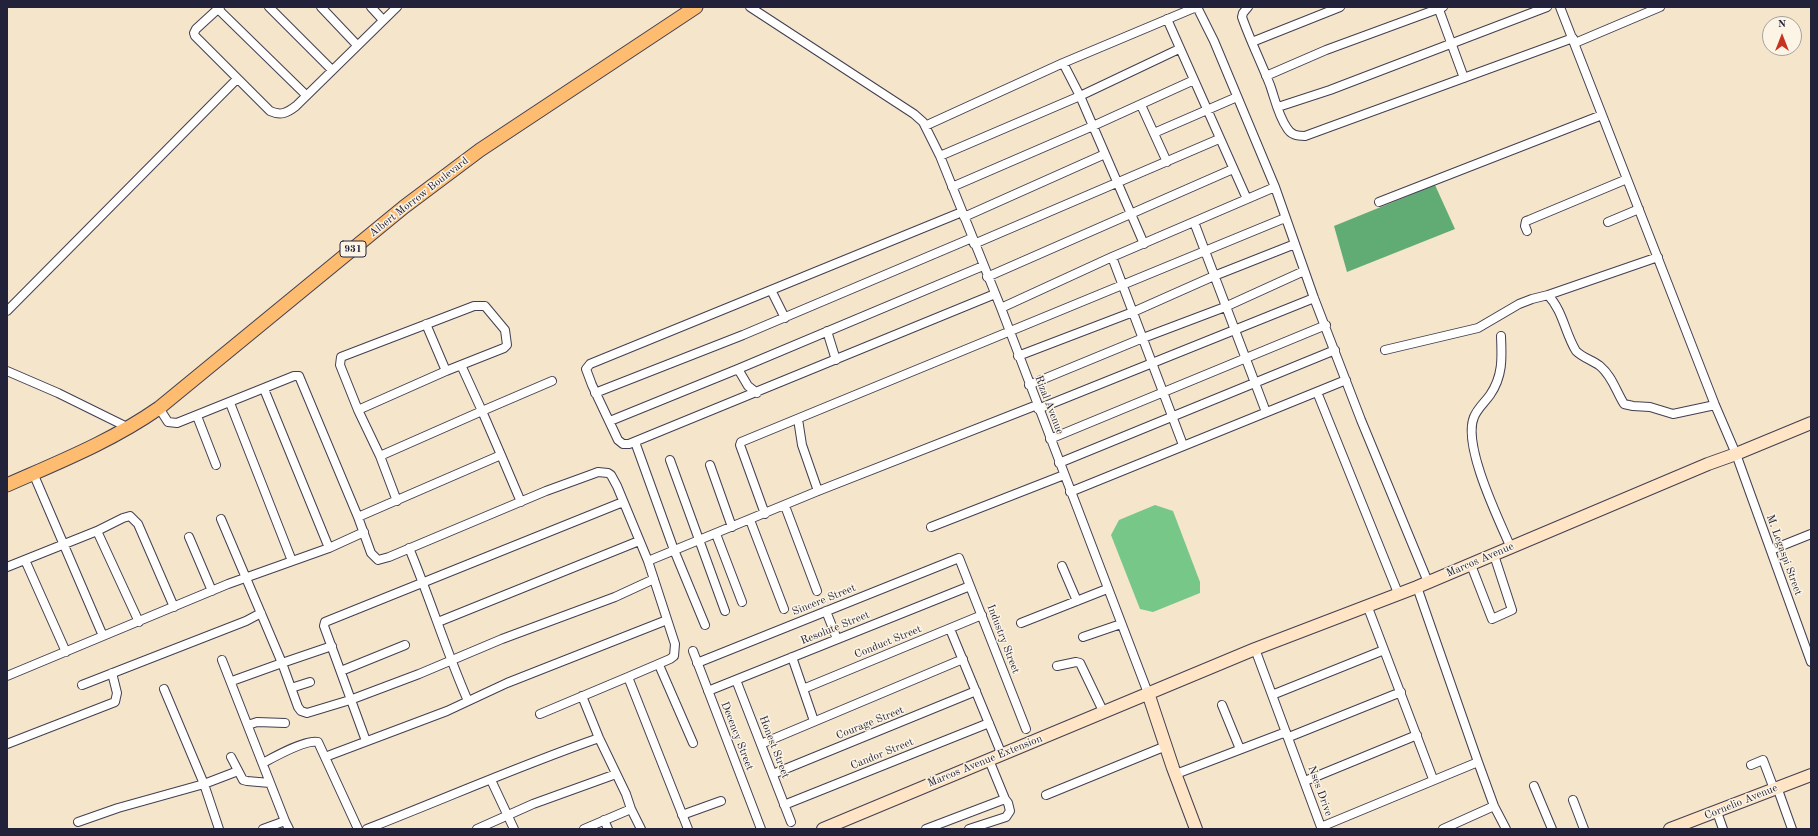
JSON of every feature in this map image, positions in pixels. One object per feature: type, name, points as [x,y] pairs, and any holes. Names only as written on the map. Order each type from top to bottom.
[{"type":"main road","name":"Albert Morrow Boulevard","points":[[7,485],[80,453],[128,428],[159,408],[404,207],[461,165],[696,7]]},
{"type":"street","points":[[269,7],[332,70]]},
{"type":"street","points":[[321,7],[357,45]]},
{"type":"street","points":[[371,7],[383,20]]},
{"type":"street","points":[[306,95],[219,8],[196,29],[194,35],[237,79],[270,111],[282,114],[288,112],[306,95],[332,70],[357,45],[397,7]]},
{"type":"street","name":"Rizal Avenue","points":[[750,7],[914,114],[925,126],[940,156],[987,277],[1001,308],[1029,385],[1148,693]]},
{"type":"street","points":[[1248,7],[1243,13],[1242,17],[1281,116],[1292,134],[1305,136],[1464,78],[1574,41],[1660,7]]},
{"type":"street","points":[[1252,42],[1340,7]]},
{"type":"street","points":[[1278,107],[1330,90],[1402,61],[1547,7]]},
{"type":"street","name":"M. Legaspi Street","points":[[1560,7],[1715,405],[1736,454],[1811,662]]},
{"type":"street","points":[[925,126],[1063,63],[1167,19],[1194,8],[1198,8],[1214,41],[1275,187],[1314,298],[1326,325],[1378,461],[1422,585],[1478,762],[1494,806],[1506,829]]},
{"type":"street","points":[[1266,76],[1326,50],[1440,8],[1464,78]]},
{"type":"street","points":[[1167,19],[1246,199]]},
{"type":"street","points":[[940,156],[1080,96],[1179,49]]},
{"type":"street","points":[[1063,63],[1080,96],[1106,154],[1144,244]]},
{"type":"street","points":[[7,311],[237,79]]},
{"type":"street","points":[[952,187],[1141,105],[1194,80]]},
{"type":"street","points":[[1154,133],[1237,97]]},
{"type":"street","points":[[1141,105],[1167,162]]},
{"type":"street","points":[[1379,202],[1602,115]]},
{"type":"street","points":[[596,393],[1118,182],[1219,139]]},
{"type":"street","points":[[995,294],[757,393],[627,444],[621,443],[596,393],[587,371],[587,366],[590,364],[963,214],[1106,154]]},
{"type":"street","points":[[987,277],[1234,169]]},
{"type":"street","points":[[1527,230],[1525,223],[1529,220],[1627,179]]},
{"type":"street","points":[[1001,308],[1112,257],[1275,187]]},
{"type":"street","points":[[1608,222],[1638,208]]},
{"type":"street","points":[[765,514],[740,443],[744,440],[1285,218]]},
{"type":"street","points":[[1194,222],[1266,412]]},
{"type":"street","points":[[1018,356],[1133,312],[1214,276],[1295,244]]},
{"type":"street","points":[[1112,257],[1183,445]]},
{"type":"street","points":[[1386,350],[1478,328],[1518,304],[1658,257]]},
{"type":"street","points":[[610,421],[983,266]]},
{"type":"street","points":[[1029,385],[1142,338],[1225,307],[1304,271]]},
{"type":"street","points":[[771,290],[784,318]]},
{"type":"street","points":[[1548,295],[1555,302],[1576,351],[1580,355],[1594,362],[1606,372],[1624,404],[1650,407],[1673,414],[1715,405]]},
{"type":"street","points":[[648,561],[785,506],[818,491],[1152,363],[1314,298]]},
{"type":"street","points":[[358,410],[446,371],[504,348],[507,345],[505,330],[488,307],[477,305],[342,357],[340,365],[358,410],[380,456],[397,501]]},
{"type":"street","points":[[426,324],[446,371]]},
{"type":"street","points":[[1050,439],[1326,325]]},
{"type":"street","points":[[827,331],[836,360]]},
{"type":"street","points":[[1501,336],[1502,360],[1500,374],[1496,385],[1474,417],[1471,426],[1472,441],[1483,483],[1511,548]]},
{"type":"street","points":[[1059,463],[1335,350]]},
{"type":"street","points":[[461,365],[521,502]]},
{"type":"street","points":[[738,369],[748,386],[757,393]]},
{"type":"street","points":[[7,372],[58,394],[128,428]]},
{"type":"street","points":[[159,408],[166,420],[174,424],[230,403],[294,376],[300,376],[358,517],[371,553],[378,560],[590,475],[604,472],[611,475],[648,561],[676,648],[674,656],[659,665],[540,714]]},
{"type":"street","points":[[1070,492],[1346,380]]},
{"type":"street","points":[[380,456],[552,381]]},
{"type":"street","points":[[264,389],[329,548]]},
{"type":"street","points":[[1317,392],[1398,593]]},
{"type":"street","points":[[230,403],[292,561]]},
{"type":"street","points":[[197,416],[216,465]]},
{"type":"street","points":[[798,419],[802,445],[818,491]]},
{"type":"street","name":"Marcos Avenue","points":[[1148,693],[1255,649],[1422,585],[1708,464],[1811,423]]},
{"type":"street","points":[[635,442],[674,550],[705,625]]},
{"type":"street","points":[[358,517],[501,455]]},
{"type":"street","points":[[670,460],[725,612]]},
{"type":"street","points":[[710,465],[732,527]]},
{"type":"street","points":[[33,473],[103,636]]},
{"type":"street","points":[[931,527],[1064,475]]},
{"type":"street","points":[[366,741],[324,626],[325,622],[622,502]]},
{"type":"street","points":[[785,506],[817,591]]},
{"type":"street","points":[[7,567],[97,531],[130,516],[135,520],[174,607]]},
{"type":"street","points":[[221,519],[282,663],[298,707],[303,712],[350,700],[502,639],[615,596],[654,579]]},
{"type":"street","points":[[750,520],[784,609]]},
{"type":"street","points":[[97,531],[139,622]]},
{"type":"street","points":[[7,676],[212,591],[329,548],[364,532]]},
{"type":"street","points":[[716,534],[742,602]]},
{"type":"street","points":[[1771,550],[1811,534]]},
{"type":"street","points":[[189,537],[212,591]]},
{"type":"street","points":[[438,622],[639,541]]},
{"type":"street","points":[[409,548],[438,622],[450,661],[468,701]]},
{"type":"street","points":[[1471,565],[1492,619],[1512,610],[1494,555]]},
{"type":"street","name":"Industry Street","points":[[959,558],[1026,729]]},
{"type":"street","name":"Sincere Street","points":[[698,663],[959,558]]},
{"type":"street","points":[[25,560],[66,652]]},
{"type":"street","points":[[1062,566],[1077,601]]},
{"type":"street","name":"Resolute Street","points":[[708,691],[970,586]]},
{"type":"street","points":[[1021,623],[1107,589]]},
{"type":"street","points":[[1367,605],[1433,779]]},
{"type":"street","points":[[826,611],[837,639]]},
{"type":"street","points":[[82,685],[246,621],[261,613]]},
{"type":"street","name":"Conduct Street","points":[[803,688],[982,615]]},
{"type":"street","points":[[325,757],[447,710],[507,683],[667,620]]},
{"type":"street","points":[[1083,637],[1121,624]]},
{"type":"street","points":[[950,629],[1002,755]]},
{"type":"street","points":[[341,671],[405,645]]},
{"type":"street","points":[[232,681],[332,646]]},
{"type":"street","name":"Nses Drive","points":[[1255,649],[1321,827],[1433,779],[1478,762]]},
{"type":"street","points":[[1272,695],[1384,650]]},
{"type":"street","name":"Decency Street","points":[[693,651],[761,829]]},
{"type":"street","points":[[792,657],[814,721]]},
{"type":"street","points":[[761,744],[963,659]]},
{"type":"street","points":[[222,660],[232,681],[289,829]]},
{"type":"street","points":[[1056,666],[1076,662],[1080,663],[1103,711]]},
{"type":"street","points":[[659,665],[693,743]]},
{"type":"street","points":[[7,744],[115,702],[117,693],[112,673]]},
{"type":"street","points":[[628,677],[688,829]]},
{"type":"street","name":"Honest Street","points":[[736,680],[791,822]]},
{"type":"street","points":[[291,688],[310,682]]},
{"type":"street","points":[[164,689],[204,784],[219,829]]},
{"type":"street","name":"Courage Street","points":[[772,774],[976,691]]},
{"type":"street","points":[[1176,774],[1400,692]]},
{"type":"street","points":[[1148,693],[1196,829]]},
{"type":"street","name":"Marcos Avenue Extension","points":[[822,829],[1148,693]]},
{"type":"street","points":[[582,696],[599,738],[641,829]]},
{"type":"street","points":[[1222,705],[1240,750]]},
{"type":"street","points":[[248,725],[261,722],[285,723]]},
{"type":"street","name":"Candor Street","points":[[784,805],[989,723]]},
{"type":"street","points":[[1305,781],[1417,735]]},
{"type":"street","points":[[367,829],[491,780],[538,759],[599,738]]},
{"type":"street","points":[[263,763],[275,756],[313,741],[318,742],[358,829]]},
{"type":"street","points":[[1046,795],[1166,746]]},
{"type":"street","points":[[231,757],[243,780],[247,782],[270,783]]},
{"type":"street","points":[[969,829],[1006,817],[1009,814],[1010,809],[1004,799],[989,760]]},
{"type":"street","points":[[1751,765],[1763,760],[1792,829]]},
{"type":"street","points":[[78,822],[118,808],[204,784],[238,771]]},
{"type":"street","points":[[477,829],[616,774]]},
{"type":"street","name":"Cornelio Avenue","points":[[1670,829],[1811,775]]},
{"type":"street","points":[[491,780],[514,829]]},
{"type":"street","points":[[1534,786],[1552,829]]},
{"type":"street","points":[[926,829],[1004,799]]},
{"type":"street","points":[[1572,800],[1584,829]]},
{"type":"street","points":[[682,815],[721,801]]},
{"type":"street","points":[[1443,829],[1457,826],[1494,806]]},
{"type":"street","points":[[584,829],[631,808]]},
{"type":"street","points":[[1717,812],[1723,829]]},
{"type":"street","points":[[604,820],[608,829]]},
{"type":"street","points":[[263,829],[285,821]]},
{"type":"green space","points":[[1435,185],[1455,229],[1347,272],[1334,226]]},
{"type":"green space","points":[[1155,505],[1173,511],[1200,582],[1200,593],[1153,612],[1140,609],[1111,535],[1119,520]]}]
